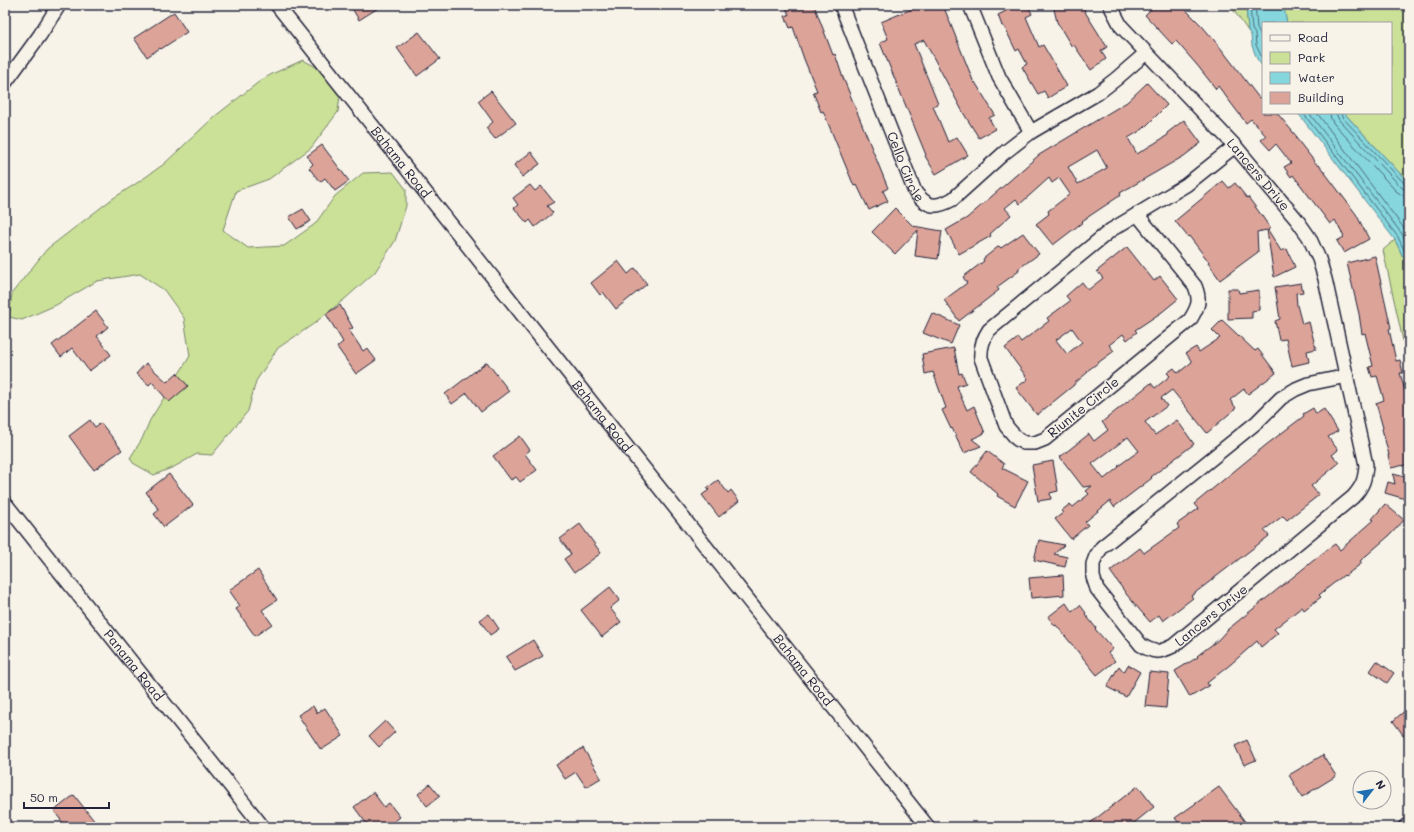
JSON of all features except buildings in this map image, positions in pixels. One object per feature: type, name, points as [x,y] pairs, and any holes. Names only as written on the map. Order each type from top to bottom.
[{"type":"street","points":[[5,84],[40,35],[59,5]]},
{"type":"street","name":"Bahama Road","points":[[277,5],[928,827]]},
{"type":"street","name":"Cello Circle","points":[[840,5],[915,192],[921,200],[936,206],[953,199],[1004,153],[1031,132],[1098,93],[1146,53]]},
{"type":"street","points":[[970,5],[999,78],[1031,132]]},
{"type":"street","name":"Lancers Drive","points":[[1110,5],[1121,26],[1235,146],[1297,220],[1309,237],[1319,259],[1325,279],[1347,376],[1366,465],[1365,479],[1360,489],[1353,497],[1173,646],[1163,651],[1151,651],[1141,645],[1097,589],[1093,578],[1093,564],[1096,556],[1102,548],[1257,422],[1281,398],[1308,384],[1347,376]]},
{"type":"street","name":"Riunite Circle","points":[[1137,214],[1195,286],[1199,297],[1196,310],[1190,320],[1045,439],[1035,443],[1024,443],[1017,439],[1006,426],[981,358],[980,350],[983,339],[989,330],[1111,230],[1137,214],[1186,185],[1235,146]]},
{"type":"street","name":"Panama Road","points":[[5,503],[263,827]]},
{"type":"street","points":[[1405,827],[1409,824]]},
{"type":"green space","points":[[1230,5],[1246,5],[1248,31]]},
{"type":"green space","points":[[1280,5],[1409,5],[1409,183],[1345,114],[1392,114],[1392,22],[1287,22]]},
{"type":"green space","points":[[303,60],[318,68],[340,95],[338,112],[311,148],[269,179],[236,191],[223,230],[248,248],[284,246],[315,224],[335,196],[363,173],[393,172],[406,189],[406,206],[395,241],[375,272],[346,298],[312,325],[278,348],[256,381],[248,411],[212,455],[197,454],[174,467],[154,475],[133,463],[130,458],[142,439],[150,420],[190,356],[184,318],[164,290],[140,274],[97,281],[56,305],[22,320],[9,317],[12,293],[47,249],[112,199],[164,164],[214,117],[260,81]]},
{"type":"green space","points":[[1395,240],[1403,257],[1409,260],[1409,368],[1383,250]]},
{"type":"water","points":[[1246,5],[1280,5],[1284,8],[1287,22],[1262,22],[1262,66],[1257,59],[1252,46],[1251,35],[1248,31]]},
{"type":"water","points":[[1299,114],[1345,114],[1409,183],[1409,260],[1403,257],[1395,240]]}]
